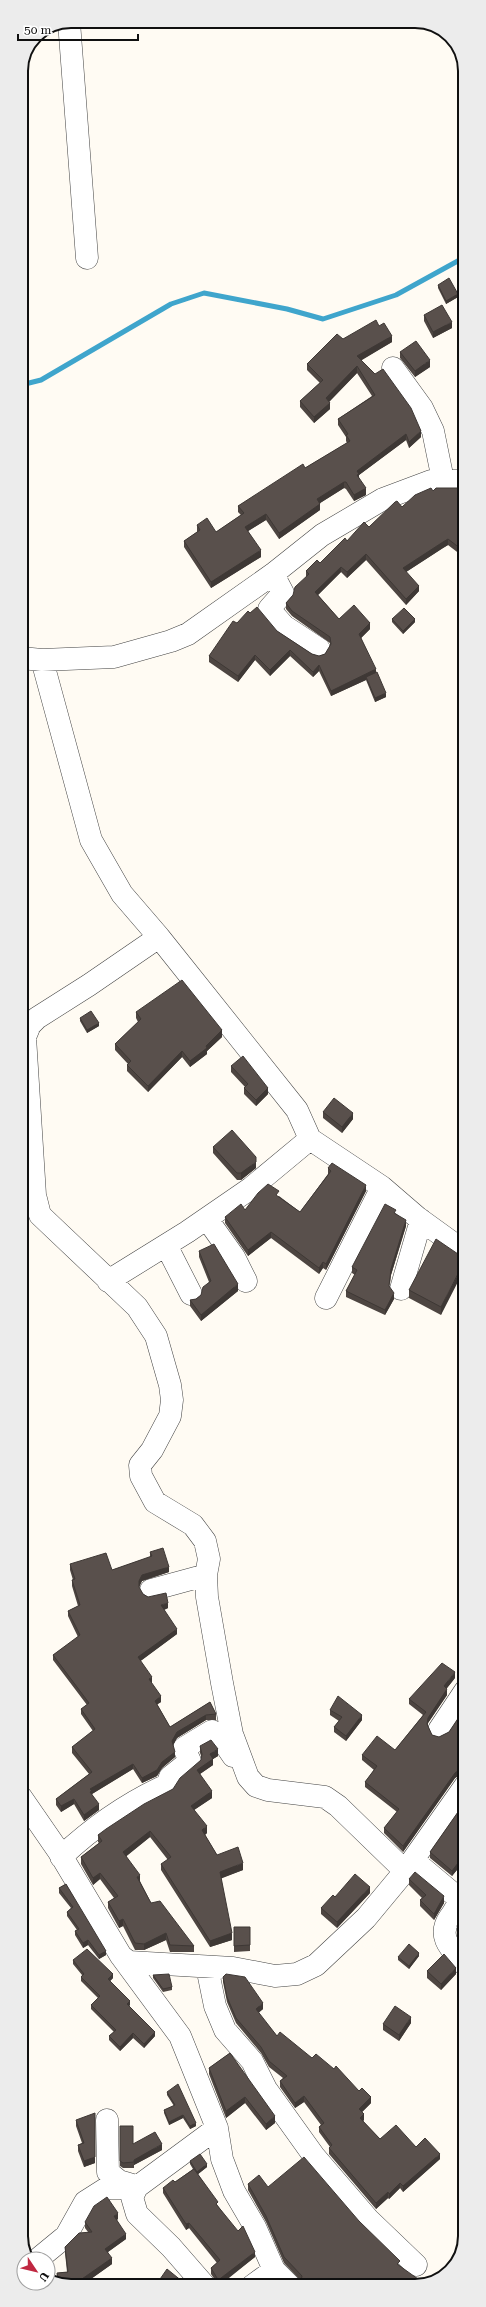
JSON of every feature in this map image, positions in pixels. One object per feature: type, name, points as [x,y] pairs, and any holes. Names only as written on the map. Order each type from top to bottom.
[{"type":"street","points":[[69,28],[87,258]]},
{"type":"street","points":[[393,368],[422,408],[433,431],[443,480]]},
{"type":"street","points":[[458,481],[431,481],[383,499],[322,535],[273,574],[188,634],[171,641],[114,657],[31,659],[91,840],[122,894],[159,937],[297,1110],[310,1139],[382,1187],[421,1220],[458,1247]]},
{"type":"street","points":[[273,574],[283,593],[269,609],[284,626],[319,649]]},
{"type":"street","points":[[28,1030],[30,1025],[37,1018],[89,985],[159,937]]},
{"type":"street","points":[[28,1084],[35,1195],[40,1215],[137,1307],[156,1336],[170,1385],[172,1400],[170,1416],[152,1450],[140,1465],[141,1476],[155,1502],[193,1524],[205,1541],[209,1560],[206,1575],[207,1597],[222,1683],[232,1734],[248,1777],[256,1786],[268,1790],[324,1797],[338,1806],[410,1866],[457,1897],[456,1910],[444,1931],[445,1940],[458,1956]]},
{"type":"street","points":[[108,1281],[207,1219],[251,1188],[310,1139]]},
{"type":"street","points":[[326,1298],[382,1187]]},
{"type":"street","points":[[207,1219],[234,1257],[246,1281]]},
{"type":"street","points":[[401,1289],[421,1220]]},
{"type":"street","points":[[166,1245],[191,1294]]},
{"type":"street","points":[[151,1590],[206,1575]]},
{"type":"street","points":[[439,1730],[458,1702]]},
{"type":"street","points":[[61,1856],[90,1830],[139,1798],[167,1785],[170,1777],[190,1761],[184,1748],[212,1731],[218,1734],[233,1757],[242,1760]]},
{"type":"street","points":[[121,1956],[129,1962],[233,1968],[275,1976],[297,1974],[316,1966],[366,1918],[410,1866],[458,1796]]},
{"type":"street","points":[[28,1804],[121,1956],[180,2036],[218,2128],[222,2159],[234,2191],[255,2227],[274,2270],[283,2279]]},
{"type":"street","points":[[208,1967],[215,2006],[225,2030],[252,2061],[266,2089],[319,2162],[368,2219],[416,2265]]},
{"type":"street","points":[[107,2120],[108,2172],[119,2181],[137,2187]]},
{"type":"street","points":[[199,2279],[171,2247],[138,2214],[132,2198],[137,2187],[218,2128]]},
{"type":"street","points":[[48,2251],[66,2236],[85,2202],[107,2188],[137,2187]]},
{"type":"street","points":[[262,2279],[274,2270]]},
{"type":"building","points":[[449,278],[458,294],[446,301],[438,285]]},
{"type":"building","points":[[442,305],[452,322],[433,332],[424,315]]},
{"type":"building","points":[[376,320],[379,326],[384,323],[392,336],[357,356],[375,374],[383,369],[411,408],[421,431],[409,442],[406,434],[357,471],[359,474],[357,475],[366,488],[354,495],[346,482],[344,482],[317,499],[320,504],[279,533],[266,514],[245,527],[261,550],[211,582],[184,541],[200,530],[197,525],[207,518],[216,532],[244,513],[238,506],[303,464],[305,468],[350,441],[346,435],[348,434],[338,419],[375,395],[357,366],[326,398],[330,403],[314,417],[300,401],[323,380],[307,364],[337,334],[343,339]]},
{"type":"building","points":[[416,341],[430,360],[415,371],[400,352]]},
{"type":"building","points":[[431,488],[433,491],[436,488],[458,488],[458,547],[448,539],[403,568],[419,586],[406,599],[366,554],[347,572],[341,567],[315,592],[339,619],[354,605],[370,623],[359,634],[376,669],[331,691],[319,665],[313,672],[290,650],[270,670],[255,655],[238,676],[209,656],[233,621],[237,623],[248,611],[250,613],[257,607],[277,631],[312,654],[319,656],[325,654],[331,644],[330,637],[292,611],[286,603],[293,595],[295,587],[309,574],[306,571],[317,560],[320,563],[345,538],[347,541],[364,522],[369,527],[395,502],[397,501],[402,507],[415,495]]},
{"type":"building","points":[[404,608],[415,619],[403,631],[392,619]]},
{"type":"building","points":[[377,672],[386,693],[375,698],[366,677]]},
{"type":"building","points":[[182,980],[222,1030],[206,1046],[207,1048],[190,1061],[182,1051],[148,1086],[127,1065],[131,1061],[115,1044],[141,1019],[136,1012]]},
{"type":"building","points":[[91,1011],[99,1023],[87,1030],[80,1018]]},
{"type":"building","points":[[243,1056],[268,1088],[256,1100],[244,1088],[248,1084],[231,1066]]},
{"type":"building","points":[[334,1098],[353,1113],[342,1127],[323,1112]]},
{"type":"building","points":[[232,1130],[256,1157],[256,1162],[241,1173],[237,1173],[213,1147]]},
{"type":"building","points":[[332,1163],[366,1185],[326,1264],[323,1262],[319,1268],[271,1232],[248,1250],[225,1217],[241,1204],[245,1210],[258,1193],[268,1184],[279,1191],[276,1195],[300,1212],[331,1171],[328,1168]]},
{"type":"building","points":[[385,1204],[396,1210],[394,1213],[406,1220],[391,1269],[389,1286],[394,1293],[385,1310],[346,1291],[357,1270],[352,1267]]},
{"type":"building","points":[[436,1239],[458,1254],[458,1274],[441,1307],[409,1290]]},
{"type":"building","points":[[214,1244],[238,1284],[201,1315],[190,1300],[196,1299],[201,1295],[203,1287],[211,1281],[199,1251]]},
{"type":"building","points":[[163,1548],[169,1567],[142,1575],[139,1581],[139,1587],[143,1594],[148,1597],[166,1593],[168,1603],[161,1605],[177,1629],[138,1657],[152,1677],[149,1679],[161,1696],[155,1701],[170,1727],[210,1702],[216,1714],[206,1715],[177,1732],[172,1741],[175,1752],[162,1762],[157,1770],[142,1778],[133,1764],[90,1789],[92,1791],[90,1792],[99,1804],[84,1815],[74,1799],[61,1806],[56,1799],[92,1772],[72,1747],[95,1729],[81,1709],[89,1703],[53,1655],[80,1635],[68,1611],[80,1605],[72,1580],[75,1579],[70,1564],[106,1553],[112,1570],[152,1556],[150,1552]]},
{"type":"building","points":[[442,1663],[455,1672],[444,1686],[447,1689],[428,1718],[427,1724],[432,1735],[439,1737],[449,1732],[458,1718],[458,1771],[403,1846],[384,1828],[399,1809],[365,1782],[377,1766],[362,1755],[377,1736],[395,1750],[426,1712],[409,1699]]},
{"type":"building","points":[[338,1696],[362,1715],[346,1736],[334,1727],[342,1717],[330,1710]]},
{"type":"building","points":[[211,1740],[218,1749],[210,1754],[213,1759],[197,1770],[212,1791],[191,1806],[207,1826],[202,1830],[217,1855],[238,1847],[243,1863],[220,1872],[232,1933],[210,1941],[161,1864],[171,1857],[150,1831],[123,1852],[140,1875],[137,1877],[151,1903],[160,1901],[194,1946],[170,1945],[166,1933],[144,1944],[135,1943],[123,1919],[119,1921],[108,1902],[118,1896],[100,1873],[93,1878],[81,1857],[102,1841],[98,1835],[106,1829],[144,1804],[173,1789],[180,1778],[201,1760],[202,1754],[200,1746]]},
{"type":"building","points":[[458,1812],[458,1863],[452,1871],[430,1852]]},
{"type":"building","points":[[415,1872],[444,1896],[434,1914],[420,1900],[426,1895],[409,1879]]},
{"type":"building","points":[[355,1874],[370,1887],[337,1922],[321,1908],[333,1895],[335,1897]]},
{"type":"building","points":[[66,1884],[106,1951],[99,1955],[88,1940],[83,1943],[75,1931],[79,1929],[67,1912],[73,1907],[59,1888]]},
{"type":"building","points":[[234,1927],[250,1927],[250,1945],[234,1946]]},
{"type":"building","points":[[409,1944],[419,1953],[409,1966],[398,1957]]},
{"type":"building","points":[[87,1949],[113,1974],[108,1979],[130,2001],[127,2004],[155,2032],[144,2044],[133,2033],[120,2047],[109,2036],[116,2030],[91,2005],[100,1996],[81,1977],[84,1974],[73,1960]]},
{"type":"building","points":[[444,1954],[456,1968],[441,1984],[427,1971]]},
{"type":"building","points":[[169,1974],[172,1987],[163,1989],[153,1975]]},
{"type":"building","points":[[226,1974],[245,1977],[263,2003],[256,2009],[277,2036],[280,2032],[312,2058],[316,2054],[334,2069],[336,2066],[359,2091],[362,2088],[371,2097],[359,2109],[364,2114],[360,2118],[380,2139],[396,2125],[416,2147],[425,2138],[440,2154],[403,2186],[400,2183],[389,2194],[388,2192],[376,2203],[329,2148],[332,2145],[319,2127],[324,2123],[304,2096],[295,2103],[280,2081],[287,2076],[269,2061],[261,2047],[236,2018],[227,1997],[223,1977]]},
{"type":"building","points":[[395,2006],[411,2017],[399,2035],[383,2024]]},
{"type":"building","points":[[230,2053],[275,2116],[266,2124],[245,2097],[226,2111],[209,2068]]},
{"type":"building","points":[[178,2084],[196,2123],[190,2126],[183,2115],[169,2122],[164,2110],[175,2105],[167,2092]]},
{"type":"building","points":[[95,2113],[95,2157],[84,2161],[78,2145],[84,2143],[76,2120]]},
{"type":"building","points":[[120,2126],[133,2126],[133,2144],[155,2132],[162,2144],[134,2160],[134,2162],[123,2163],[120,2161]]},
{"type":"building","points":[[200,2154],[207,2164],[197,2172],[190,2161]]},
{"type":"building","points":[[304,2157],[359,2221],[400,2261],[397,2264],[418,2279],[301,2279],[302,2276],[284,2257],[266,2216],[248,2184],[259,2175],[268,2187]]},
{"type":"building","points":[[194,2169],[218,2202],[216,2204],[238,2231],[243,2226],[255,2252],[220,2279],[217,2279],[211,2268],[220,2260],[189,2223],[186,2224],[163,2188],[173,2180],[175,2182]]},
{"type":"building","points":[[107,2197],[118,2213],[114,2216],[126,2234],[105,2249],[112,2258],[82,2279],[57,2277],[57,2273],[68,2272],[65,2247],[79,2233],[92,2232],[85,2222],[94,2206]]},
{"type":"building","points":[[167,2269],[179,2279],[160,2279]]},
{"type":"waterway","points":[[28,383],[41,380],[171,304],[204,293],[287,309],[323,319],[396,295],[458,261]]}]
